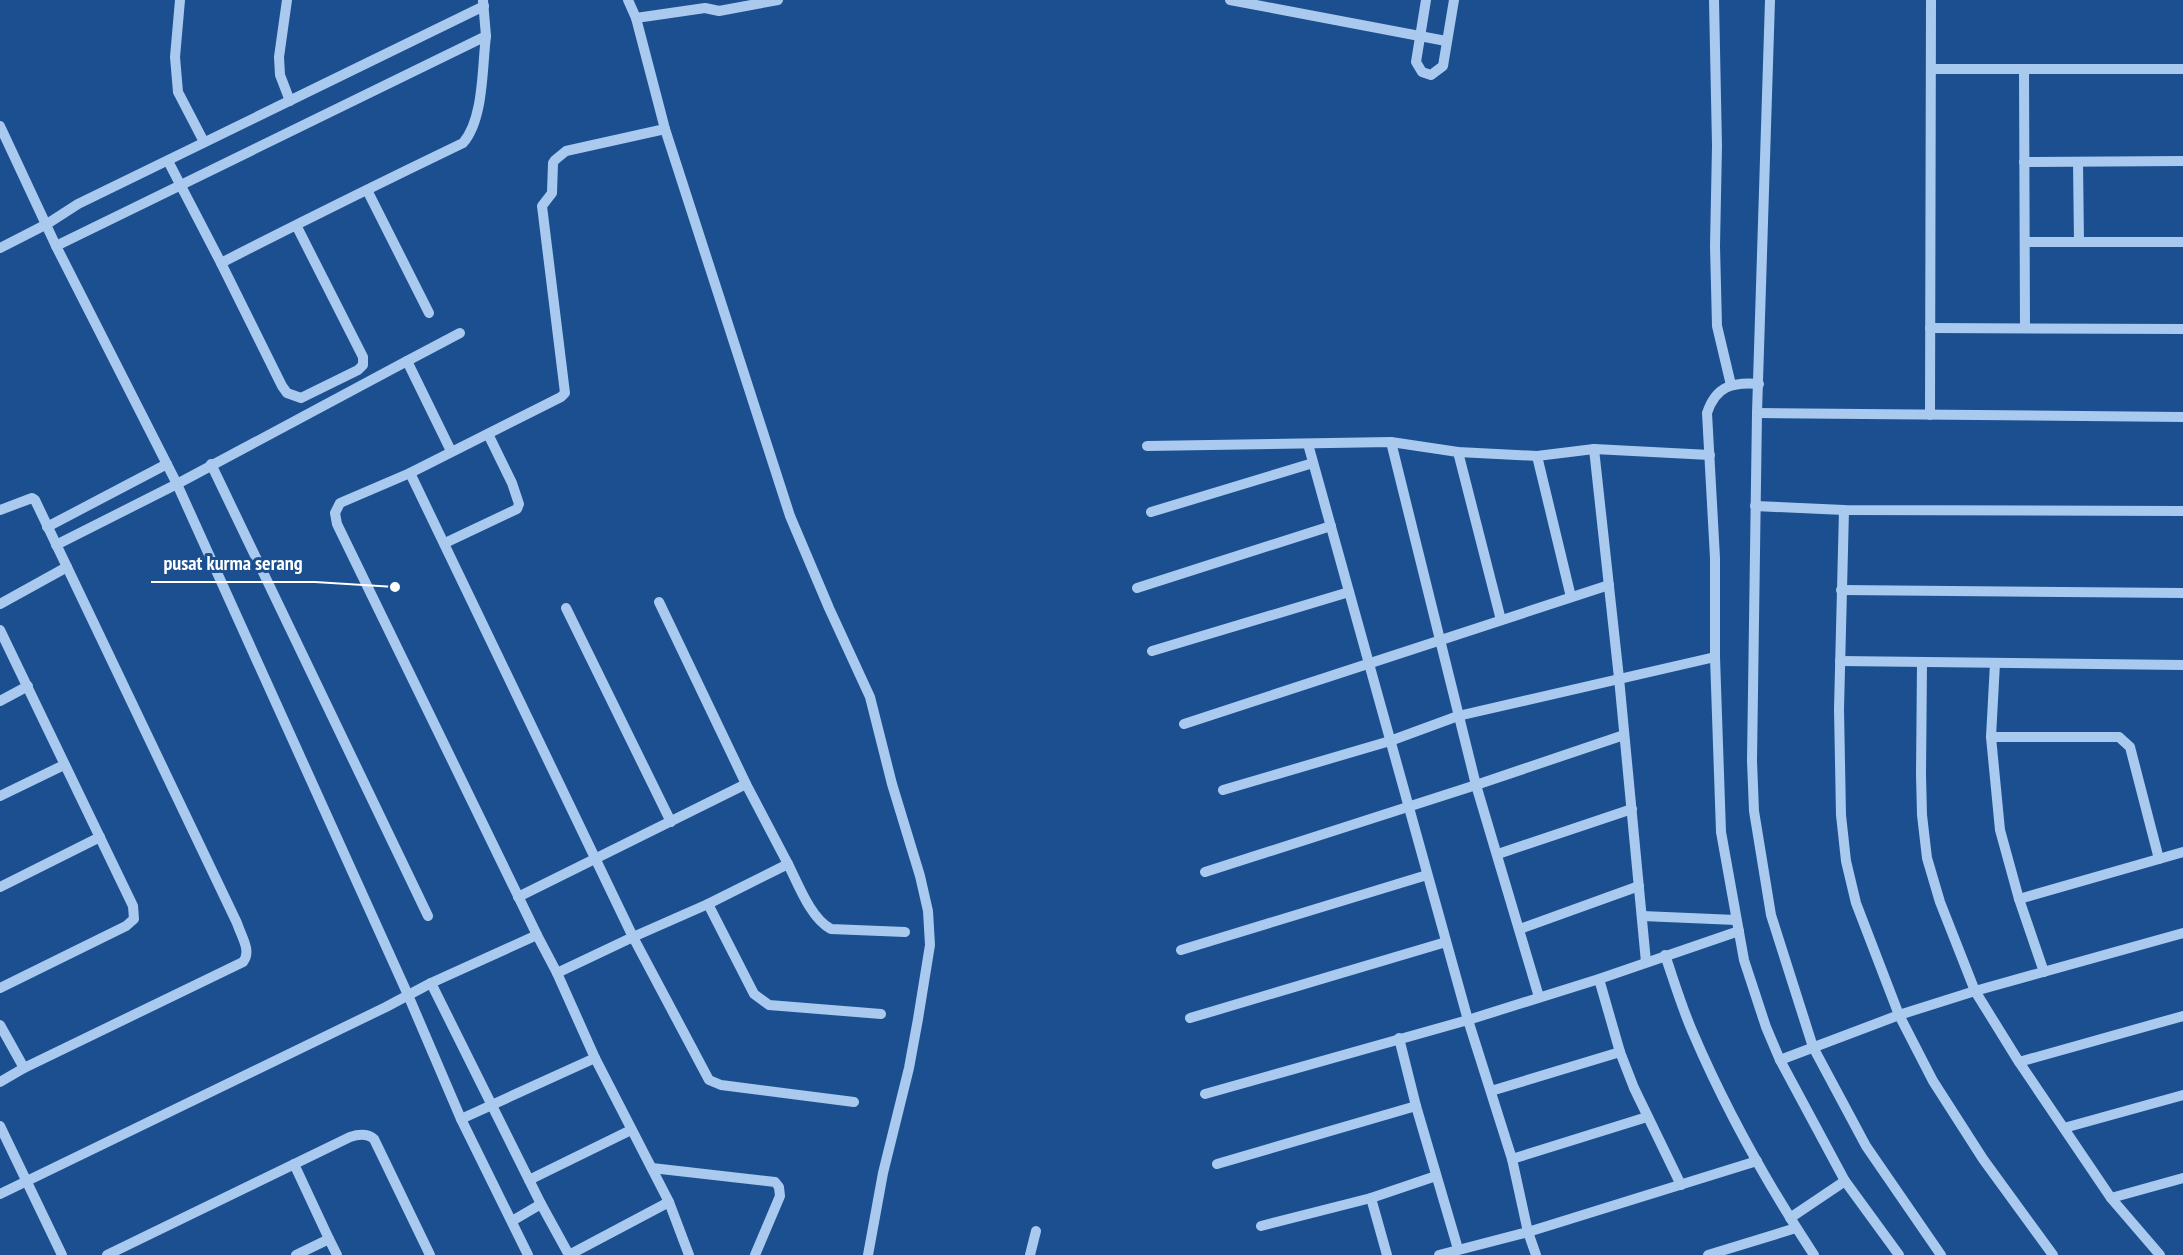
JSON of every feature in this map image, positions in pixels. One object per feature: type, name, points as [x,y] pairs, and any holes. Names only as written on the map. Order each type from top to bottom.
[{"type":"street","points":[[180,0],[175,57],[178,92],[204,141]]},
{"type":"street","points":[[628,0],[636,18],[665,129],[790,516],[870,697],[928,911],[930,945],[918,1019],[909,1068],[883,1173],[868,1255]]},
{"type":"street","points":[[636,18],[705,8],[719,11],[778,0]]},
{"type":"street","points":[[1230,0],[1446,41]]},
{"type":"street","points":[[1426,0],[1416,64],[1426,74],[1436,73],[1443,66],[1454,0]]},
{"type":"street","points":[[1714,0],[1717,326],[1726,387]]},
{"type":"street","points":[[1770,0],[1755,506],[1752,761],[1754,811],[1771,915],[1809,1049],[1866,1146],[1941,1255]]},
{"type":"street","points":[[1930,415],[1931,0]]},
{"type":"street","points":[[289,2],[279,57],[280,75],[290,101]]},
{"type":"street","points":[[0,248],[47,224],[78,204],[290,101],[483,3],[486,36],[478,113],[471,134],[463,143],[221,263]]},
{"type":"street","points":[[56,246],[486,36]]},
{"type":"street","points":[[1931,69],[2183,69]]},
{"type":"street","points":[[2024,69],[2025,328]]},
{"type":"street","points":[[0,126],[56,246],[177,484],[408,995],[461,1119],[528,1255]]},
{"type":"street","points":[[665,129],[566,151],[555,160],[552,193],[543,203],[542,212],[565,393],[557,401],[410,473],[340,504],[335,513],[337,524],[557,973],[595,1058],[669,1202],[690,1255]]},
{"type":"street","points":[[168,161],[287,393],[301,398],[358,370],[363,364],[363,357],[297,225]]},
{"type":"street","points":[[2024,162],[2183,161]]},
{"type":"street","points":[[2078,162],[2079,242]]},
{"type":"street","points":[[366,190],[429,312]]},
{"type":"street","points":[[2025,242],[2183,242]]},
{"type":"street","points":[[1930,328],[2183,329]]},
{"type":"street","points":[[56,545],[177,484],[460,333]]},
{"type":"street","points":[[407,361],[451,451]]},
{"type":"street","points":[[1759,384],[1741,383],[1726,387],[1711,402],[1707,413],[1715,558],[1715,657],[1721,832],[1737,926],[1753,989],[1784,1059],[1845,1181],[1899,1255]]},
{"type":"street","points":[[1757,413],[2183,417]]},
{"type":"street","points":[[445,543],[517,509],[519,504],[512,483],[488,434]]},
{"type":"street","points":[[1147,446],[1391,442],[1458,452],[1537,456],[1594,449],[1710,456]]},
{"type":"street","points":[[1391,442],[1476,785],[1539,997]]},
{"type":"street","points":[[1308,444],[1468,1020],[1512,1159],[1528,1232],[1536,1255]]},
{"type":"street","points":[[1594,449],[1646,962]]},
{"type":"street","points":[[1458,452],[1501,620]]},
{"type":"street","points":[[1537,456],[1571,597]]},
{"type":"street","points":[[1151,512],[1313,463]]},
{"type":"street","points":[[47,527],[167,464]]},
{"type":"street","points":[[212,464],[428,916]]},
{"type":"street","points":[[410,473],[633,937],[709,1080],[721,1085],[854,1102]]},
{"type":"street","points":[[0,510],[32,498],[237,923],[247,950],[247,957],[243,962],[24,1068],[0,1082]]},
{"type":"street","points":[[1755,506],[1844,510],[2183,511]]},
{"type":"street","points":[[1844,510],[1840,661],[1841,815],[1846,861],[1856,903],[1899,1015],[1933,1081],[1990,1168],[2053,1255]]},
{"type":"street","points":[[1137,588],[1331,526]]},
{"type":"street","points":[[0,604],[67,567]]},
{"type":"street","points":[[1184,724],[1609,585]]},
{"type":"street","points":[[1841,590],[2183,593]]},
{"type":"street","points":[[1152,651],[1349,592]]},
{"type":"street","points":[[659,602],[746,784],[816,918],[831,929],[905,932]]},
{"type":"street","points":[[566,608],[671,822]]},
{"type":"street","points":[[0,630],[133,906],[134,919],[111,934],[0,988]]},
{"type":"street","points":[[1223,789],[1389,741],[1458,716],[1715,657]]},
{"type":"street","points":[[1840,661],[2183,665]]},
{"type":"street","points":[[1922,662],[1922,795],[1928,858],[1940,902],[1975,991],[2019,1062],[2111,1198],[2160,1255]]},
{"type":"street","points":[[1995,663],[1991,737],[2000,830],[2019,899],[2044,972]]},
{"type":"street","points":[[0,701],[28,686]]},
{"type":"street","points":[[1205,872],[1408,808],[1624,735]]},
{"type":"street","points":[[1991,737],[2119,737],[2126,741],[2130,747],[2159,859]]},
{"type":"street","points":[[0,796],[64,765]]},
{"type":"street","points":[[518,897],[746,784]]},
{"type":"street","points":[[1498,854],[1632,809]]},
{"type":"street","points":[[0,887],[100,837]]},
{"type":"street","points":[[2019,899],[2183,852]]},
{"type":"street","points":[[557,973],[708,904],[788,864]]},
{"type":"street","points":[[1181,950],[1427,875]]},
{"type":"street","points":[[1520,929],[1639,886]]},
{"type":"street","points":[[708,904],[754,994],[760,1000],[769,1005],[881,1014]]},
{"type":"street","points":[[1642,916],[1737,926]]},
{"type":"street","points":[[1205,1094],[1468,1020],[1599,979],[1737,926]]},
{"type":"street","points":[[1784,1059],[1899,1015],[1975,991],[2183,933]]},
{"type":"street","points":[[0,1194],[386,1008],[430,983],[537,935]]},
{"type":"street","points":[[1191,1018],[1446,942]]},
{"type":"street","points":[[1665,955],[1692,1032],[1715,1081],[1757,1161],[1814,1255]]},
{"type":"street","points":[[1599,979],[1620,1052],[1647,1116],[1681,1185]]},
{"type":"street","points":[[430,983],[569,1255],[669,1202]]},
{"type":"street","points":[[2019,1062],[2183,1016]]},
{"type":"street","points":[[0,1025],[24,1068]]},
{"type":"street","points":[[1399,1038],[1416,1106],[1458,1249]]},
{"type":"street","points":[[1491,1091],[1620,1052]]},
{"type":"street","points":[[461,1119],[595,1058]]},
{"type":"street","points":[[2064,1128],[2183,1095]]},
{"type":"street","points":[[1217,1164],[1416,1106]]},
{"type":"street","points":[[1512,1159],[1647,1116]]},
{"type":"street","points":[[0,1126],[62,1255]]},
{"type":"street","points":[[529,1180],[631,1130]]},
{"type":"street","points":[[110,1254],[357,1134],[370,1135],[374,1139],[430,1255]]},
{"type":"street","points":[[1439,1255],[1528,1232],[1757,1161]]},
{"type":"street","points":[[294,1164],[337,1255]]},
{"type":"street","points":[[652,1168],[775,1182],[779,1187],[780,1196],[756,1255]]},
{"type":"street","points":[[1261,1227],[1371,1198],[1436,1176]]},
{"type":"street","points":[[2111,1198],[2183,1178]]},
{"type":"street","points":[[1790,1218],[1845,1181]]},
{"type":"street","points":[[1371,1198],[1387,1255]]},
{"type":"street","points":[[512,1221],[541,1204]]},
{"type":"street","points":[[1708,1255],[1796,1228]]},
{"type":"street","points":[[1030,1255],[1036,1231]]},
{"type":"street","points":[[296,1255],[329,1239]]},
{"type":"place","name":"pusat kurma serang","points":[[395,587]]}]
